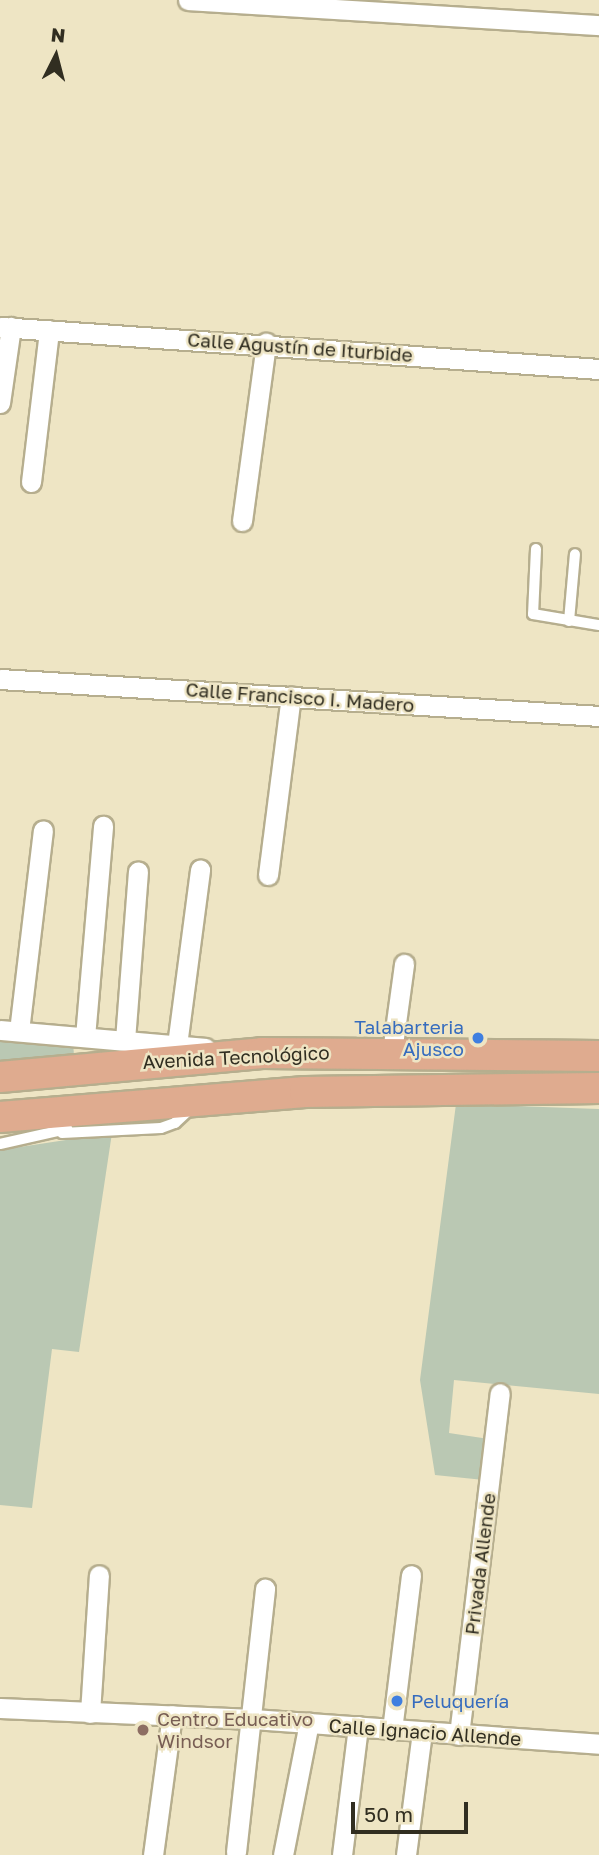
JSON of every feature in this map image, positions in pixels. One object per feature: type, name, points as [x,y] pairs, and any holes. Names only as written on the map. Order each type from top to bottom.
[{"type":"main road","name":"Avenida Tecnológico","points":[[0,1077],[261,1053],[392,1052],[599,1056]]},
{"type":"main road","name":"Avenida Tecnológico","points":[[0,1117],[105,1106],[417,1087],[599,1088]]},
{"type":"street","points":[[188,0],[599,25]]},
{"type":"street","points":[[0,403],[5,327]]},
{"type":"street","name":"Calle Agustín de Iturbide","points":[[5,327],[266,343],[599,369]]},
{"type":"street","points":[[31,482],[49,330]]},
{"type":"street","points":[[242,522],[266,343]]},
{"type":"street","name":"Calle Francisco I. Madero","points":[[0,679],[599,716]]},
{"type":"street","points":[[268,875],[291,696]]},
{"type":"street","points":[[85,1037],[103,826]]},
{"type":"street","points":[[43,830],[9,1030],[261,1053]]},
{"type":"street","points":[[177,1045],[201,870]]},
{"type":"street","points":[[125,1040],[138,871]]},
{"type":"street","points":[[392,1052],[404,964]]},
{"type":"street","name":"Privada Allende","points":[[459,1735],[500,1393]]},
{"type":"street","points":[[90,1713],[99,1575]]},
{"type":"street","points":[[393,1730],[411,1575]]},
{"type":"street","points":[[236,1852],[253,1719],[265,1589]]},
{"type":"street","name":"Calle Ignacio Allende","points":[[0,1708],[253,1719],[599,1744]]},
{"type":"street","points":[[153,1855],[172,1715]]},
{"type":"street","points":[[283,1855],[309,1723]]},
{"type":"street","points":[[342,1855],[358,1726]]},
{"type":"street","points":[[405,1855],[422,1732]]},
{"type":"lane","points":[[536,549],[533,614],[599,625]]},
{"type":"lane","points":[[569,621],[575,554]]},
{"type":"lane","points":[[0,1144],[62,1133],[169,1126],[198,1100]]},
{"type":"lane","points":[[62,1133],[105,1106]]},
{"type":"green space","points":[[0,1037],[73,1043],[74,1055],[0,1063]]},
{"type":"green space","points":[[456,1104],[599,1109],[599,1394],[454,1380],[449,1433],[489,1439],[484,1480],[435,1475],[420,1380]]},
{"type":"green space","points":[[112,1133],[79,1352],[52,1349],[32,1508],[0,1505],[0,1150]]},
{"type":"place","name":"Talabarteria Ajusco","points":[[478,1038]]},
{"type":"place","name":"Peluquería","points":[[397,1701]]},
{"type":"place","name":"Centro Educativo Windsor","points":[[143,1730]]}]
